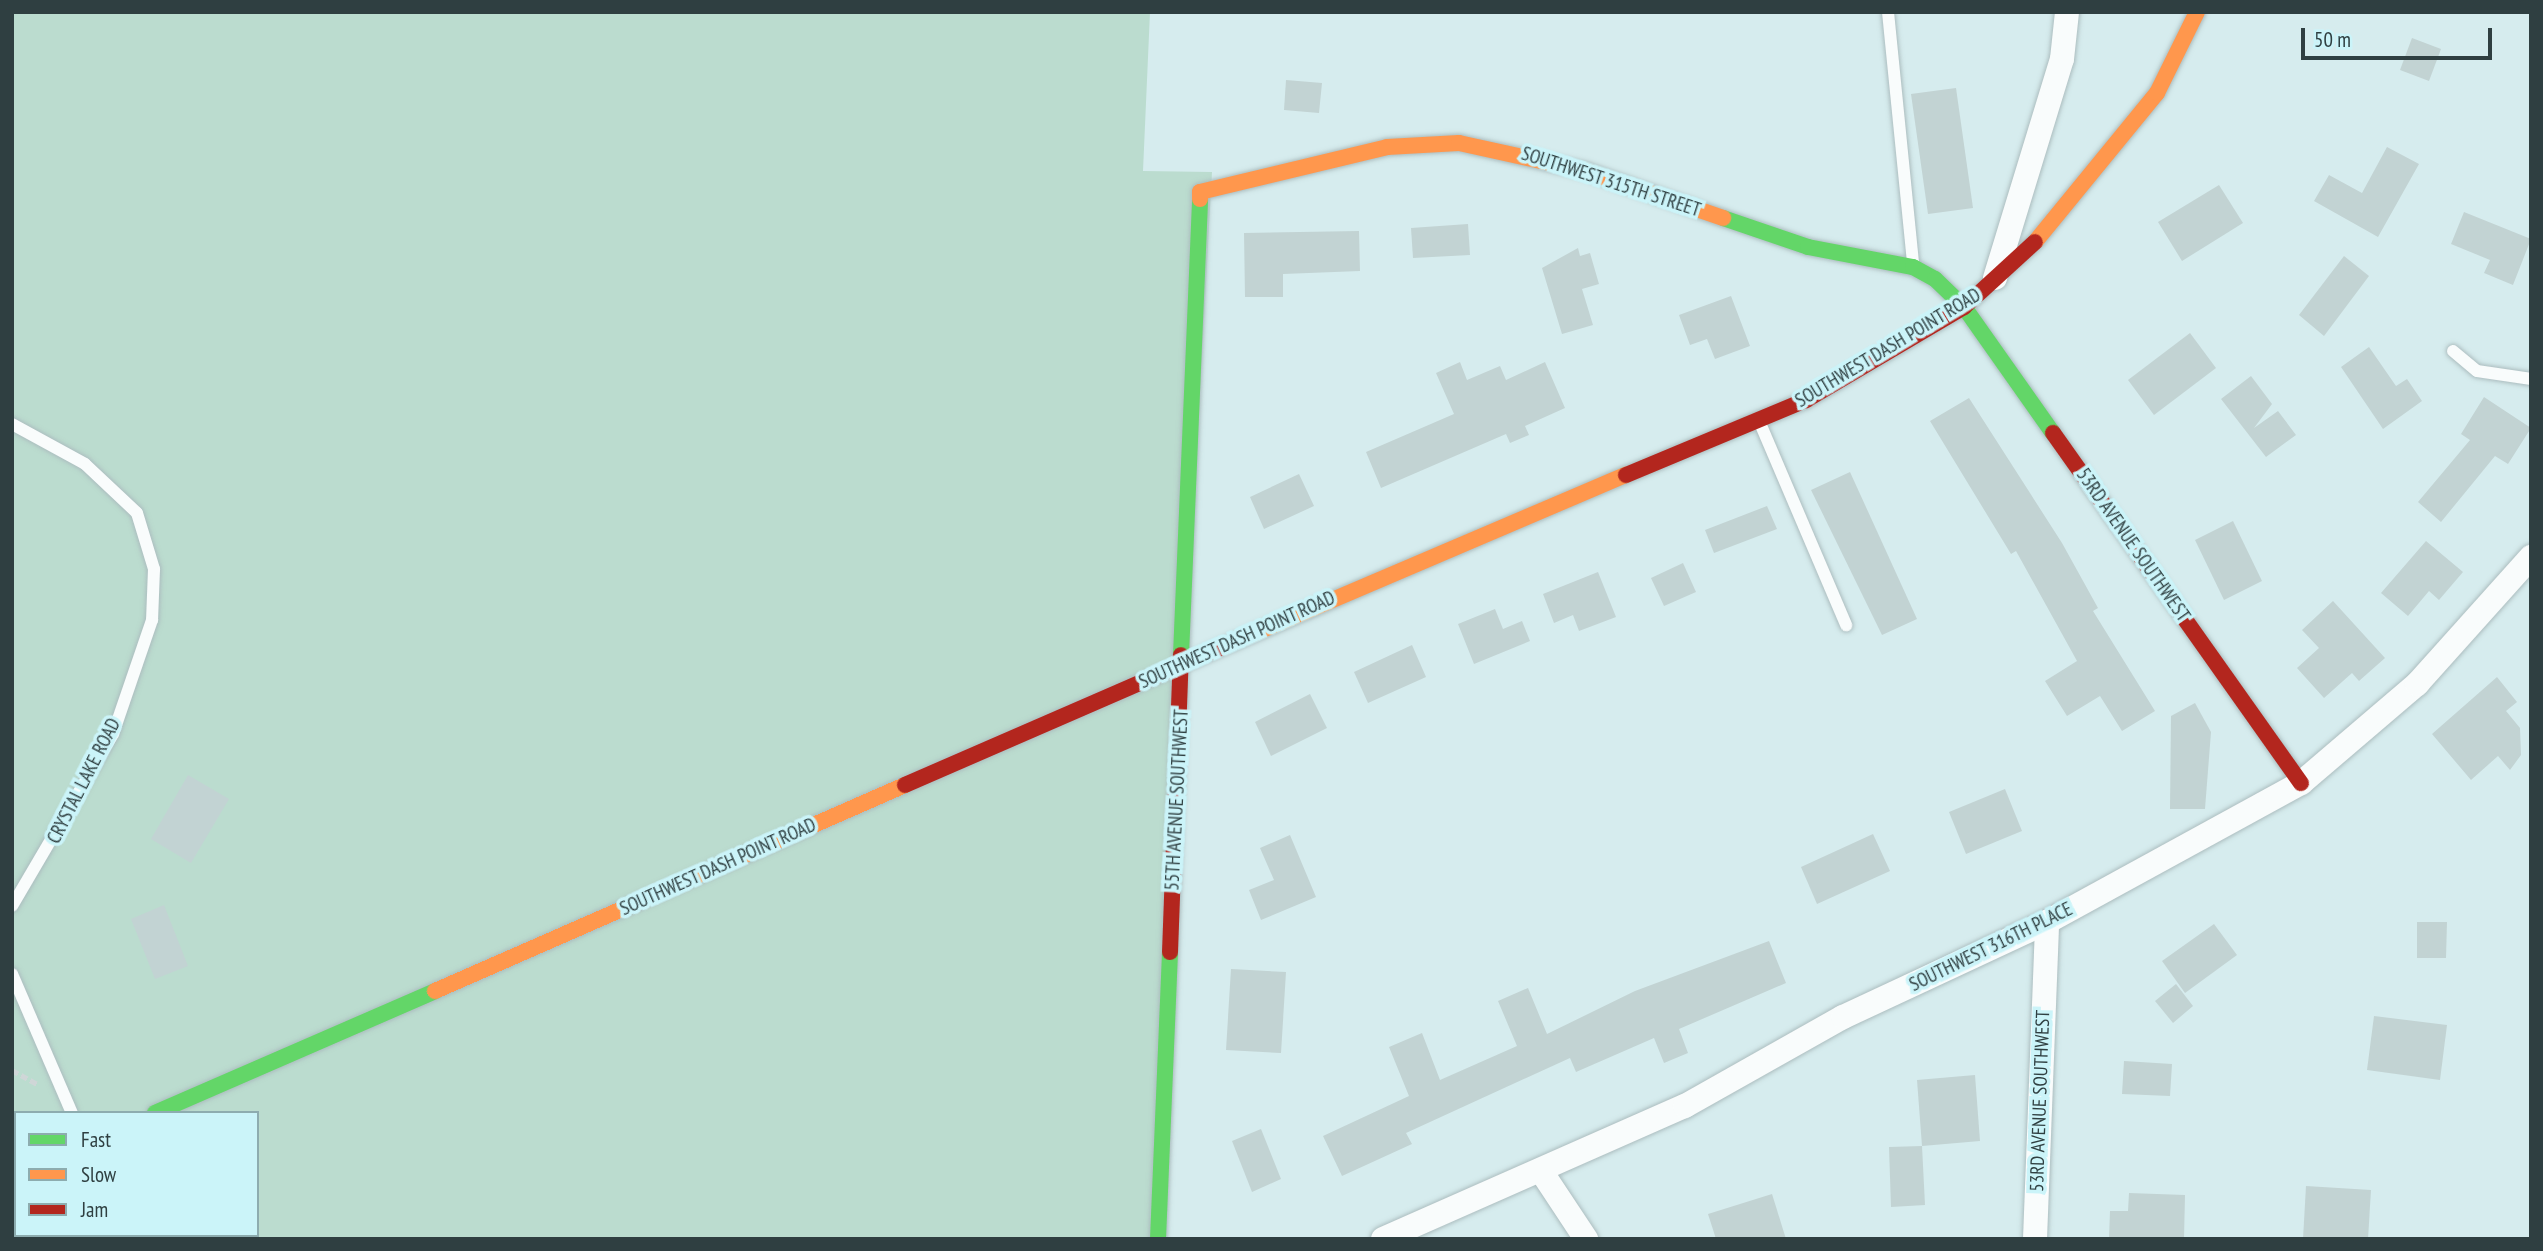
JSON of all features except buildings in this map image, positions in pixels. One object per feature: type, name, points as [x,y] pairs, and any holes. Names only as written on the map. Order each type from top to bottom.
[{"type":"street","points":[[1992,286],[2062,59],[2067,12]]},
{"type":"street","name":"SOUTHWEST DASH POINT ROAD","points":[[160,1111],[1184,664],[1806,400],[1964,307],[1992,286],[2095,181],[2164,82],[2197,12]]},
{"type":"street","name":"SOUTHWEST 315TH STREET","points":[[1200,192],[1387,146],[1458,143],[1586,171],[1808,247],[1913,267],[1951,289],[1964,307]]},
{"type":"street","name":"55TH AVENUE SOUTHWEST","points":[[1158,1239],[1184,664],[1186,452],[1200,192]]},
{"type":"street","name":"53RD AVENUE SOUTHWEST","points":[[1964,307],[2301,783]]},
{"type":"street","name":"SOUTHWEST 316TH PLACE","points":[[1383,1239],[1685,1105],[1843,1017],[2047,922],[2301,783],[2417,684],[2531,556]]},
{"type":"street","name":"53RD AVENUE SOUTHWEST","points":[[2035,1239],[2047,922]]},
{"type":"street","points":[[1541,1171],[1586,1239]]},
{"type":"lane","points":[[1888,12],[1913,267]]},
{"type":"lane","points":[[2453,351],[2477,371],[2531,379]]},
{"type":"lane","points":[[1758,420],[1846,625]]},
{"type":"lane","name":"CRYSTAL LAKE ROAD","points":[[12,424],[85,464],[137,513],[154,569],[152,621],[113,734],[12,906]]},
{"type":"lane","points":[[12,974],[71,1111]]},
{"type":"green space","points":[[12,12],[1150,12],[1143,171],[1212,172],[1154,1239],[12,1239]]},
{"type":"traffic: fast","points":[[1181,655],[1200,199]]},
{"type":"traffic: fast","points":[[1723,218],[1808,247],[1913,267],[1935,279],[1964,307],[2053,433]]},
{"type":"traffic: fast","points":[[1158,1239],[1170,952]]},
{"type":"traffic: fast","points":[[160,1111],[435,991]]},
{"type":"traffic: slow","points":[[2035,242],[2157,93],[2197,12]]},
{"type":"traffic: slow","points":[[1200,199],[1200,192],[1387,147],[1459,143],[1586,171],[1723,218]]},
{"type":"traffic: slow","points":[[1234,642],[1626,475]]},
{"type":"traffic: slow","points":[[435,991],[905,785]]},
{"type":"traffic: jam","points":[[1626,475],[1806,400],[1964,307],[2035,242]]},
{"type":"traffic: jam","points":[[2053,433],[2301,783]]},
{"type":"traffic: jam","points":[[905,785],[1234,642]]},
{"type":"traffic: jam","points":[[1170,952],[1181,655]]}]
